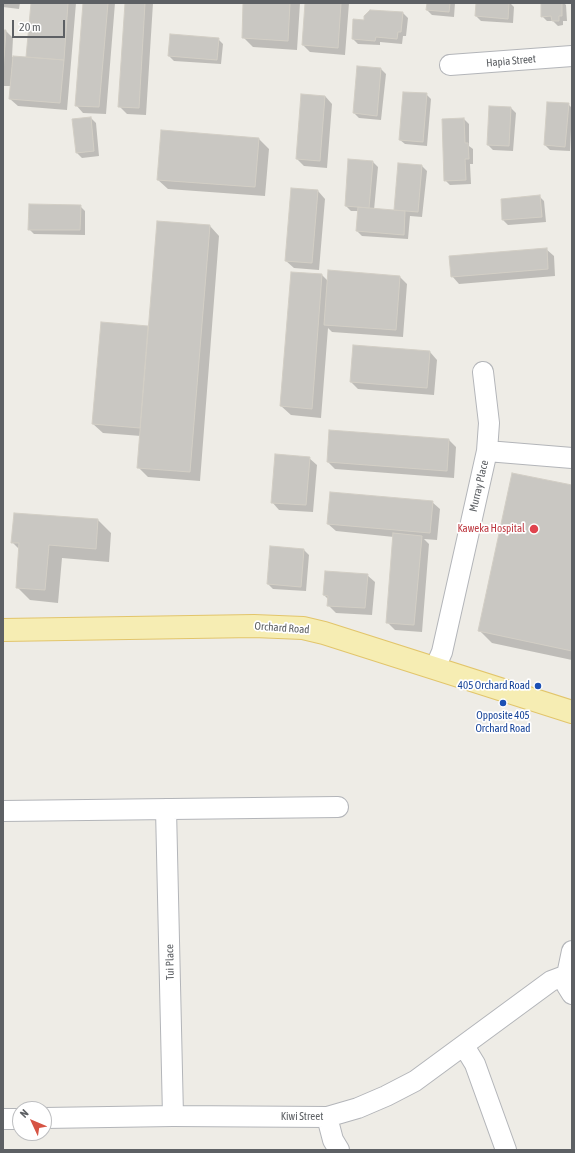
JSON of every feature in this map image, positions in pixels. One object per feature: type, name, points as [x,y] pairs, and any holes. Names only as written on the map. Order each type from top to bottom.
[{"type":"main road","name":"Orchard Road","points":[[3,630],[254,626],[303,628],[324,633],[572,712]]},
{"type":"street","name":"Hapia Street","points":[[450,65],[572,56]]},
{"type":"street","name":"Murray Place","points":[[435,668],[442,652],[487,451],[489,423],[484,372]]},
{"type":"street","points":[[487,451],[572,458]]},
{"type":"street","points":[[3,811],[338,807]]},
{"type":"street","name":"Tui Place","points":[[166,809],[173,1116]]},
{"type":"street","points":[[572,951],[567,975],[567,986],[572,994]]},
{"type":"street","name":"Kiwi Street","points":[[52,1118],[173,1116],[327,1117],[358,1108],[415,1081],[551,981],[567,975]]},
{"type":"street","points":[[464,1046],[475,1064],[506,1150]]},
{"type":"street","points":[[327,1117],[333,1140],[340,1150]]},
{"type":"building","points":[[31,3],[68,3],[64,60],[26,57]]},
{"type":"building","points":[[83,3],[108,3],[99,107],[75,106]]},
{"type":"building","points":[[125,3],[145,3],[139,108],[118,107]]},
{"type":"building","points":[[243,3],[290,3],[288,41],[242,38]]},
{"type":"building","points":[[305,3],[341,3],[338,48],[302,45]]},
{"type":"building","points":[[427,3],[450,3],[449,12],[426,10]]},
{"type":"building","points":[[476,3],[509,3],[508,19],[475,16]]},
{"type":"building","points":[[541,3],[562,3],[562,16],[559,16],[559,21],[552,21],[551,16],[541,17]]},
{"type":"building","points":[[370,10],[403,12],[401,32],[398,32],[397,39],[376,37],[375,41],[352,39],[353,19],[364,20],[364,16]]},
{"type":"building","points":[[3,30],[6,30],[3,73]]},
{"type":"building","points":[[170,34],[219,38],[217,60],[168,56]]},
{"type":"building","points":[[13,56],[64,60],[60,103],[9,99]]},
{"type":"building","points":[[357,66],[381,68],[377,116],[353,113]]},
{"type":"building","points":[[403,92],[427,93],[423,142],[399,140]]},
{"type":"building","points":[[301,94],[325,96],[320,161],[296,159]]},
{"type":"building","points":[[547,102],[569,103],[565,147],[544,145]]},
{"type":"building","points":[[489,106],[511,107],[509,146],[487,145]]},
{"type":"building","points":[[91,117],[94,151],[76,153],[72,119]]},
{"type":"building","points":[[464,118],[465,143],[468,143],[469,159],[465,159],[466,180],[444,181],[442,119]]},
{"type":"building","points":[[161,130],[259,138],[255,187],[157,180]]},
{"type":"building","points":[[348,159],[373,161],[369,208],[345,206]]},
{"type":"building","points":[[398,163],[422,165],[418,212],[394,210]]},
{"type":"building","points":[[291,188],[318,190],[312,263],[285,261]]},
{"type":"building","points":[[540,195],[542,217],[502,220],[501,199]]},
{"type":"building","points":[[29,204],[81,205],[80,230],[28,230]]},
{"type":"building","points":[[358,207],[405,211],[404,235],[356,231]]},
{"type":"building","points":[[157,221],[210,225],[190,472],[137,468]]},
{"type":"building","points":[[547,248],[548,269],[451,277],[449,256]]},
{"type":"building","points":[[328,270],[400,276],[396,330],[324,325]]},
{"type":"building","points":[[291,272],[322,274],[312,409],[280,406]]},
{"type":"building","points":[[101,322],[148,326],[140,428],[92,424]]},
{"type":"building","points":[[353,345],[430,351],[427,388],[350,382]]},
{"type":"building","points":[[329,430],[449,439],[447,471],[327,462]]},
{"type":"building","points":[[275,454],[310,457],[306,505],[271,503]]},
{"type":"building","points":[[512,473],[572,485],[572,651],[478,631]]},
{"type":"building","points":[[330,492],[433,501],[430,533],[327,524]]},
{"type":"building","points":[[14,513],[98,519],[96,549],[49,545],[45,590],[16,588],[19,543],[11,543]]},
{"type":"building","points":[[393,533],[422,536],[414,625],[386,623]]},
{"type":"building","points":[[270,546],[304,549],[301,587],[267,584]]},
{"type":"building","points":[[325,571],[368,574],[365,608],[327,606],[328,596],[323,595]]},
{"type":"place","name":"Kaweka Hospital","points":[[534,529]]},
{"type":"place","name":"405 Orchard Road","points":[[538,686]]},
{"type":"place","name":"Opposite 405 Orchard Road","points":[[503,703]]}]
